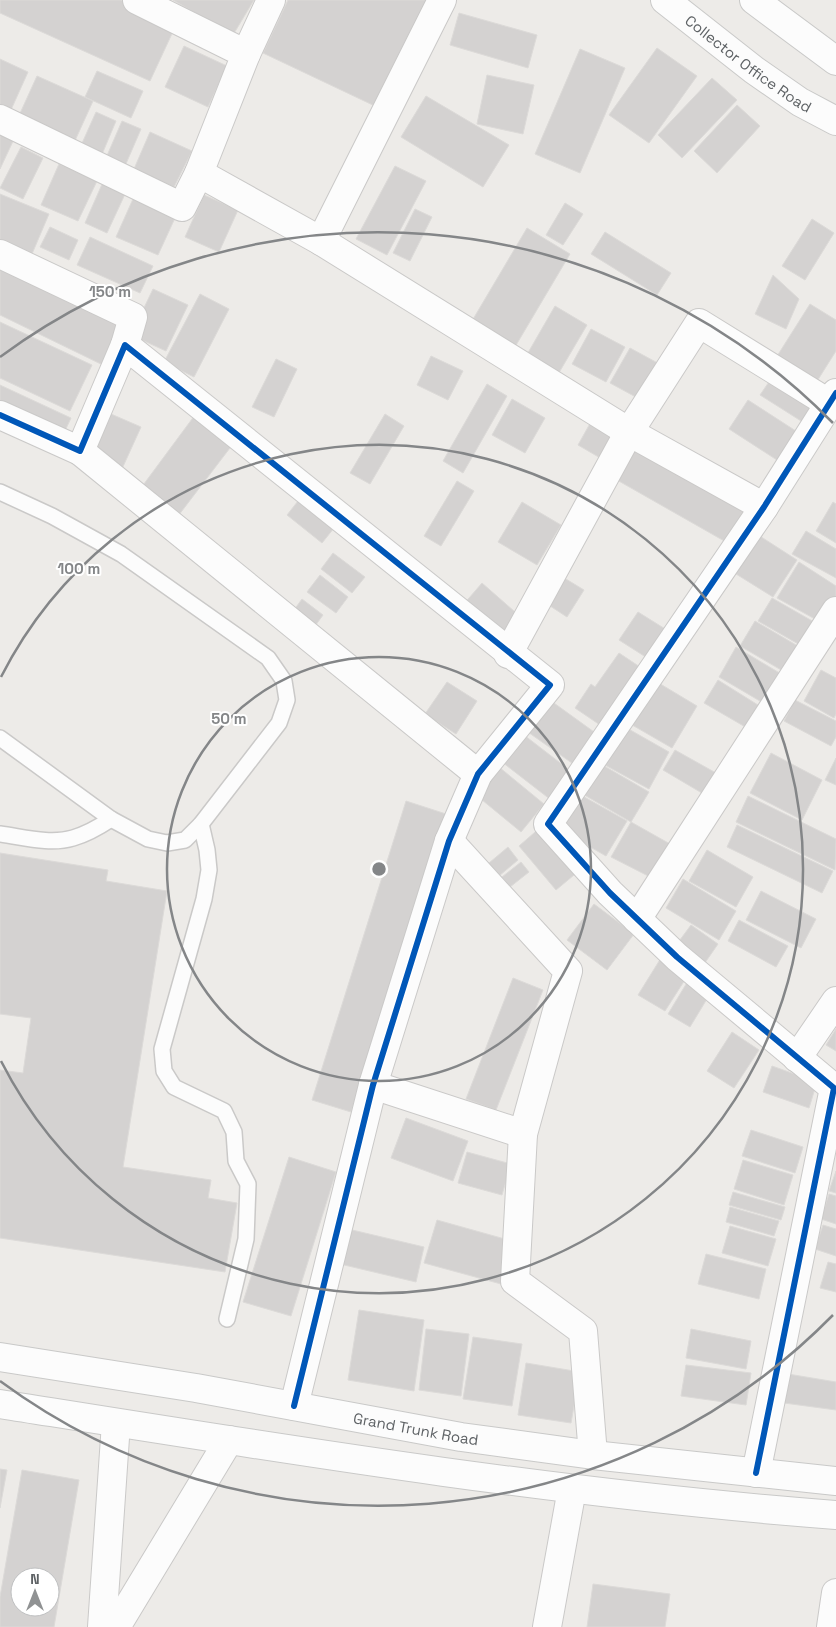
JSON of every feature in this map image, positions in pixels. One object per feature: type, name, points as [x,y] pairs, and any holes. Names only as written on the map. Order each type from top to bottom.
[{"type":"street","points":[[137,0],[246,54]]},
{"type":"street","points":[[0,119],[182,207],[199,173],[246,54],[271,0]]},
{"type":"street","points":[[322,241],[442,0]]},
{"type":"street","name":"Collector Office Road","points":[[665,0],[754,70],[800,102],[836,121]]},
{"type":"street","points":[[754,0],[836,61]]},
{"type":"street","points":[[199,173],[322,241],[628,432],[764,507]]},
{"type":"street","points":[[0,254],[133,317],[125,345],[80,451]]},
{"type":"street","points":[[508,654],[628,432],[699,323],[833,398],[764,507],[548,824],[610,893],[677,957],[834,1088],[756,1473]]},
{"type":"street","points":[[125,345],[550,686],[478,774],[449,841],[373,1085],[294,1406]]},
{"type":"street","points":[[0,415],[80,451],[478,774]]},
{"type":"street","points":[[637,919],[836,611]]},
{"type":"street","points":[[449,841],[568,971],[523,1134],[515,1281],[583,1331],[593,1455]]},
{"type":"street","points":[[797,1058],[836,1001]]},
{"type":"street","points":[[373,1085],[523,1134]]},
{"type":"street","name":"Grand Trunk Road","points":[[0,1357],[294,1406],[461,1437],[593,1455],[836,1481]]},
{"type":"street","points":[[0,1404],[228,1440],[572,1490],[755,1509],[836,1515]]},
{"type":"street","points":[[102,1627],[116,1423]]},
{"type":"street","points":[[116,1627],[228,1440]]},
{"type":"street","points":[[548,1627],[572,1490]]},
{"type":"street","points":[[832,1627],[836,1593]]},
{"type":"lane","points":[[0,492],[52,516],[120,554],[268,658],[284,681],[288,700],[279,724],[201,824],[185,840],[167,843],[148,838],[112,819],[0,738]]},
{"type":"lane","points":[[0,834],[49,841],[72,838],[112,819]]},
{"type":"lane","points":[[201,824],[209,870],[204,899],[162,1049],[164,1072],[174,1088],[224,1111],[234,1132],[236,1161],[248,1184],[246,1239],[227,1320]]},
{"type":"building","points":[[0,0],[121,0],[176,25],[150,81],[0,13]]},
{"type":"building","points":[[173,0],[254,0],[233,35]]},
{"type":"building","points":[[288,0],[427,0],[377,107],[263,53]]},
{"type":"building","points":[[459,13],[537,35],[528,68],[450,45]]},
{"type":"building","points":[[184,46],[227,66],[208,107],[165,87]]},
{"type":"building","points":[[657,48],[697,76],[649,143],[609,115]]},
{"type":"building","points":[[580,49],[625,68],[580,173],[535,154]]},
{"type":"building","points":[[0,59],[28,72],[10,112],[0,108]]},
{"type":"building","points":[[97,71],[143,91],[131,118],[85,97]]},
{"type":"building","points":[[487,75],[534,85],[523,134],[477,124]]},
{"type":"building","points":[[37,76],[93,101],[73,145],[17,120]]},
{"type":"building","points":[[712,78],[737,100],[682,158],[658,135]]},
{"type":"building","points":[[426,96],[509,145],[483,187],[401,137]]},
{"type":"building","points":[[737,105],[760,126],[717,173],[694,151]]},
{"type":"building","points":[[96,112],[116,121],[100,159],[79,150]]},
{"type":"building","points":[[122,121],[141,129],[125,166],[106,158]]},
{"type":"building","points":[[0,131],[15,137],[0,169]]},
{"type":"building","points":[[150,132],[192,151],[174,187],[134,169]]},
{"type":"building","points":[[21,147],[43,158],[23,199],[0,188]]},
{"type":"building","points":[[59,164],[97,181],[78,221],[41,205]]},
{"type":"building","points":[[395,166],[426,181],[387,255],[356,239]]},
{"type":"building","points":[[103,182],[126,192],[107,233],[85,223]]},
{"type":"building","points":[[0,194],[49,214],[29,261],[0,248]]},
{"type":"building","points":[[204,195],[238,210],[219,252],[185,237]]},
{"type":"building","points":[[133,199],[175,218],[158,255],[116,237]]},
{"type":"building","points":[[565,203],[583,214],[563,245],[546,235]]},
{"type":"building","points":[[415,209],[432,217],[410,261],[393,253]]},
{"type":"building","points":[[812,219],[834,233],[805,280],[782,266]]},
{"type":"building","points":[[50,227],[78,240],[69,260],[40,247]]},
{"type":"building","points":[[527,228],[570,254],[512,352],[469,326]]},
{"type":"building","points":[[605,232],[671,273],[657,295],[591,254]]},
{"type":"building","points":[[90,237],[153,266],[140,293],[77,265]]},
{"type":"building","points":[[0,266],[126,328],[107,367],[0,315]]},
{"type":"building","points":[[773,275],[799,299],[786,329],[755,314]]},
{"type":"building","points":[[153,289],[188,305],[166,351],[131,335]]},
{"type":"building","points":[[200,294],[229,309],[194,377],[164,362]]},
{"type":"building","points":[[810,304],[836,320],[836,351],[814,386],[774,361]]},
{"type":"building","points":[[555,306],[587,325],[557,376],[525,358]]},
{"type":"building","points":[[0,322],[92,365],[70,411],[0,378]]},
{"type":"building","points":[[591,329],[625,347],[606,382],[572,364]]},
{"type":"building","points":[[630,348],[665,367],[645,402],[610,383]]},
{"type":"building","points":[[431,356],[463,371],[448,400],[417,385]]},
{"type":"building","points":[[276,359],[297,369],[274,417],[252,407]]},
{"type":"building","points":[[773,376],[821,407],[809,426],[760,395]]},
{"type":"building","points":[[487,384],[507,396],[463,473],[443,461]]},
{"type":"building","points":[[0,385],[71,418],[63,435],[0,406]]},
{"type":"building","points":[[512,399],[545,418],[525,453],[492,435]]},
{"type":"building","points":[[748,400],[799,433],[780,462],[729,429]]},
{"type":"building","points":[[111,414],[141,427],[121,471],[91,458]]},
{"type":"building","points":[[385,414],[404,426],[370,484],[350,473]]},
{"type":"building","points":[[195,415],[233,444],[175,520],[138,492]]},
{"type":"building","points":[[592,420],[616,433],[602,459],[578,445]]},
{"type":"building","points":[[637,445],[746,507],[726,542],[617,480]]},
{"type":"building","points":[[457,481],[474,491],[441,546],[424,536]]},
{"type":"building","points":[[298,501],[334,528],[322,543],[287,515]]},
{"type":"building","points":[[522,502],[561,525],[537,565],[498,542]]},
{"type":"building","points":[[833,502],[836,504],[836,543],[816,531]]},
{"type":"building","points":[[752,531],[797,560],[773,597],[728,569]]},
{"type":"building","points":[[806,531],[836,549],[836,578],[792,554]]},
{"type":"building","points":[[333,553],[365,577],[352,593],[321,569]]},
{"type":"building","points":[[799,562],[836,586],[836,603],[824,624],[777,598]]},
{"type":"building","points":[[320,575],[348,597],[336,613],[307,592]]},
{"type":"building","points":[[561,576],[584,590],[567,617],[544,602]]},
{"type":"building","points":[[482,583],[523,619],[504,641],[463,605]]},
{"type":"building","points":[[772,598],[821,626],[807,649],[758,621]]},
{"type":"building","points":[[302,599],[323,615],[315,626],[294,610]]},
{"type":"building","points":[[638,612],[670,632],[652,661],[619,640]]},
{"type":"building","points":[[755,621],[803,649],[788,674],[740,646]]},
{"type":"building","points":[[736,647],[783,675],[765,704],[719,677]]},
{"type":"building","points":[[619,653],[643,669],[603,727],[575,708],[591,684],[595,687]]},
{"type":"building","points":[[821,670],[836,678],[836,714],[834,718],[804,701]]},
{"type":"building","points":[[652,679],[697,706],[672,748],[627,722]]},
{"type":"building","points":[[718,680],[766,710],[754,732],[704,703]]},
{"type":"building","points":[[447,682],[477,701],[456,734],[425,714]]},
{"type":"building","points":[[547,698],[601,737],[579,768],[525,730]]},
{"type":"building","points":[[795,700],[836,721],[836,737],[831,746],[784,721]]},
{"type":"building","points":[[625,727],[669,752],[649,789],[605,765]]},
{"type":"building","points":[[524,735],[572,772],[551,800],[502,762]]},
{"type":"building","points":[[675,750],[725,778],[712,799],[663,770]]},
{"type":"building","points":[[771,753],[822,780],[802,820],[750,793]]},
{"type":"building","points":[[836,758],[836,785],[825,780]]},
{"type":"building","points":[[599,763],[649,792],[631,822],[581,793]]},
{"type":"building","points":[[499,767],[544,804],[521,832],[476,795]]},
{"type":"building","points":[[579,794],[627,821],[606,856],[559,829]]},
{"type":"building","points":[[748,796],[836,839],[835,870],[736,822]]},
{"type":"building","points":[[406,801],[446,814],[351,1112],[312,1100]]},
{"type":"building","points":[[631,822],[679,849],[656,880],[611,857]]},
{"type":"building","points":[[737,825],[833,871],[822,893],[727,847]]},
{"type":"building","points":[[542,826],[580,870],[556,890],[519,846]]},
{"type":"building","points":[[508,847],[518,860],[499,876],[489,863]]},
{"type":"building","points":[[707,850],[753,877],[736,907],[689,881]]},
{"type":"building","points":[[0,853],[108,870],[106,881],[167,891],[123,1167],[211,1180],[208,1198],[237,1203],[225,1272],[0,1238],[0,1070],[23,1073],[31,1018],[0,1014]]},
{"type":"building","points":[[521,862],[529,872],[510,887],[502,877]]},
{"type":"building","points":[[683,879],[736,911],[719,940],[666,908]]},
{"type":"building","points":[[761,891],[816,919],[801,948],[746,920]]},
{"type":"building","points":[[594,904],[634,934],[607,970],[567,940]]},
{"type":"building","points":[[739,920],[788,946],[776,967],[728,941]]},
{"type":"building","points":[[691,925],[718,944],[702,967],[674,948]]},
{"type":"building","points":[[661,958],[688,975],[665,1011],[638,995]]},
{"type":"building","points":[[691,976],[713,989],[690,1027],[668,1014]]},
{"type":"building","points":[[513,978],[543,990],[496,1110],[466,1099]]},
{"type":"building","points":[[836,1029],[836,1051],[826,1045]]},
{"type":"building","points":[[732,1032],[759,1050],[734,1088],[707,1071]]},
{"type":"building","points":[[772,1066],[817,1082],[809,1108],[763,1092]]},
{"type":"building","points":[[406,1118],[468,1141],[453,1181],[391,1158]]},
{"type":"building","points":[[751,1130],[803,1147],[795,1173],[742,1156]]},
{"type":"building","points":[[467,1152],[511,1164],[502,1195],[458,1183]]},
{"type":"building","points":[[289,1157],[336,1172],[291,1316],[243,1302]]},
{"type":"building","points":[[743,1160],[793,1175],[784,1205],[734,1189]]},
{"type":"building","points":[[836,1171],[836,1193],[829,1191]]},
{"type":"building","points":[[733,1192],[785,1207],[781,1220],[729,1205]]},
{"type":"building","points":[[829,1194],[836,1196],[836,1224],[821,1219]]},
{"type":"building","points":[[730,1207],[779,1221],[774,1236],[726,1222]]},
{"type":"building","points":[[437,1220],[512,1241],[501,1284],[424,1263]]},
{"type":"building","points":[[823,1225],[836,1229],[836,1256],[815,1249]]},
{"type":"building","points":[[730,1226],[776,1239],[768,1266],[722,1253]]},
{"type":"building","points":[[348,1229],[424,1247],[416,1282],[340,1264]]},
{"type":"building","points":[[706,1254],[766,1269],[759,1299],[698,1284]]},
{"type":"building","points":[[828,1262],[836,1264],[836,1292],[820,1288]]},
{"type":"building","points":[[359,1310],[424,1320],[414,1391],[348,1380]]},
{"type":"building","points":[[426,1329],[469,1334],[461,1396],[419,1390]]},
{"type":"building","points":[[691,1329],[751,1341],[746,1369],[686,1358]]},
{"type":"building","points":[[473,1337],[522,1344],[512,1406],[463,1399]]},
{"type":"building","points":[[526,1363],[580,1372],[571,1423],[518,1415]]},
{"type":"building","points":[[686,1365],[751,1373],[746,1405],[681,1396]]},
{"type":"building","points":[[788,1374],[836,1382],[836,1410],[784,1403]]},
{"type":"building","points":[[0,1469],[7,1470],[0,1508]]},
{"type":"building","points":[[22,1470],[79,1480],[60,1592],[60,1567],[10,1567],[10,1617],[56,1617],[54,1627],[0,1627],[0,1597]]},
{"type":"building","points":[[593,1584],[670,1594],[665,1627],[587,1627]]},
{"type":"cycle path","points":[[0,415],[80,451],[125,345],[550,685],[478,774],[449,841],[373,1085],[294,1406]]},
{"type":"cycle path","points":[[756,1473],[834,1088],[677,957],[610,893],[548,824],[764,507],[836,393]]}]
